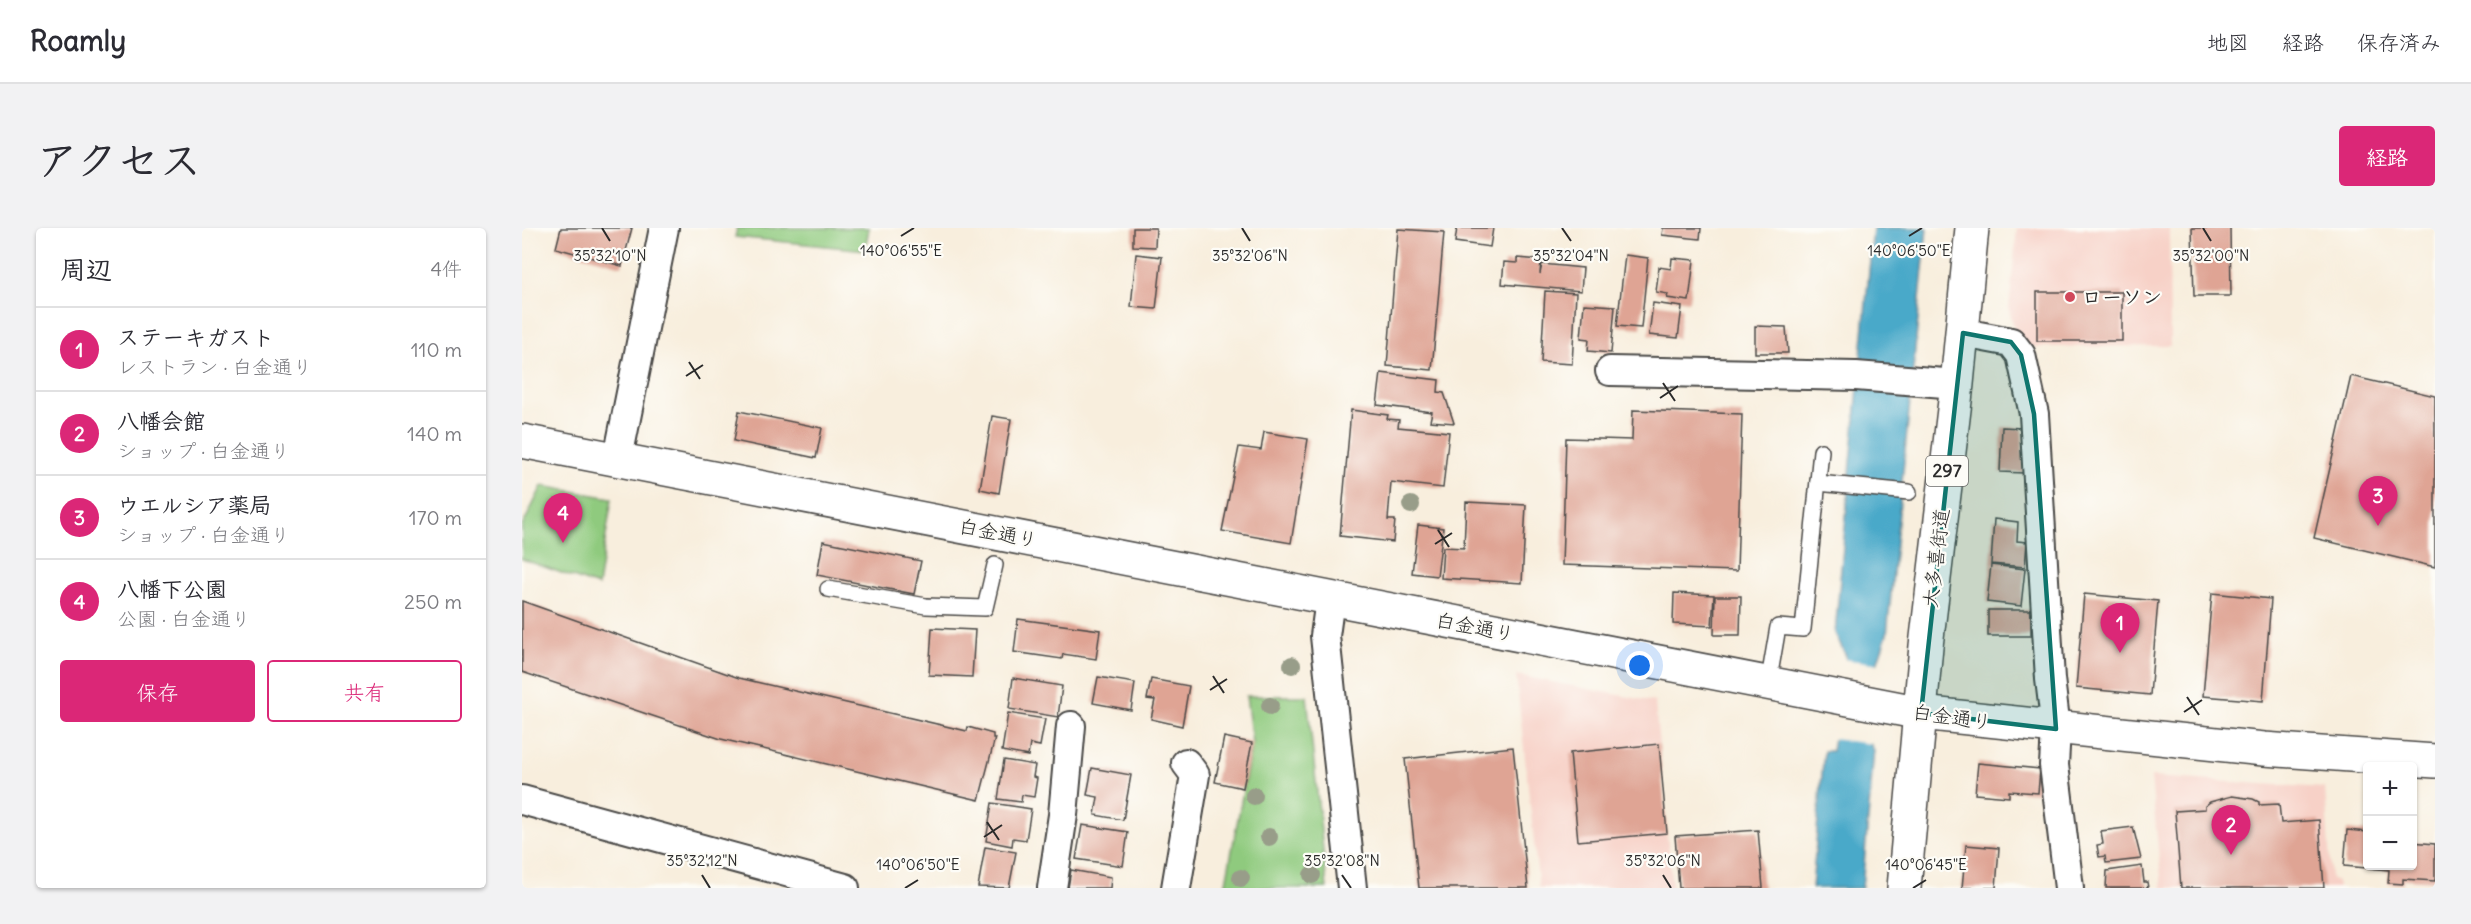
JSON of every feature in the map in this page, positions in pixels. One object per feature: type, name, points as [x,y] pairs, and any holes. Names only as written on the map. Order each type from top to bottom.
[{"type":"main road","name":"大多喜街道","points":[[1904,888],[1926,646],[1958,384],[1972,228]]},
{"type":"main road","name":"白金通り","points":[[524,445],[618,458],[1838,699],[1921,713],[2056,729],[2435,761]]},
{"type":"street","points":[[618,458],[664,228]]},
{"type":"street","points":[[1963,333],[2011,342],[2021,355],[2034,414],[2050,679],[2056,729],[2054,765],[2069,888]]},
{"type":"street","points":[[1610,371],[1856,376],[1958,384]]},
{"type":"street","points":[[1330,599],[1325,636],[1352,888]]},
{"type":"street","points":[[1052,888],[1063,815],[1071,726]]},
{"type":"street","points":[[1176,888],[1195,775],[1186,763]]},
{"type":"street","points":[[522,800],[845,888]]},
{"type":"lane","points":[[1768,685],[1778,627],[1803,630],[1821,451]]},
{"type":"lane","points":[[1818,483],[1906,492]]},
{"type":"lane","points":[[828,589],[926,606],[985,608],[995,565]]},
{"type":"highlighted area","points":[[1963,333],[2011,342],[2021,355],[2034,414],[2056,729],[1921,713]]},
{"type":"shaded area","points":[[2017,228],[2169,228],[2170,346],[2029,347],[2016,336],[2009,309]]},
{"type":"shaded area","points":[[1516,675],[1655,702],[1672,888],[1539,888]]},
{"type":"shaded area","points":[[2151,777],[2325,788],[2331,879],[2337,882],[2338,888],[2162,888]]},
{"type":"green space","points":[[737,228],[869,228],[865,250],[735,237]]},
{"type":"green space","points":[[542,486],[612,498],[598,586],[522,559],[522,527]]},
{"type":"green space","points":[[1246,696],[1307,696],[1327,888],[1225,888],[1252,743]]},
{"type":"water","points":[[1873,228],[1927,228],[1887,634],[1877,664],[1871,746],[1874,750],[1862,888],[1812,888],[1824,751],[1832,751],[1846,656],[1835,633]]},
{"type":"pier","points":[[1843,659],[1880,664],[1873,744],[1832,739]]},
{"type":"building","points":[[561,228],[632,228],[622,266],[556,248]]},
{"type":"building","points":[[1133,228],[1156,228],[1155,247],[1133,246]]},
{"type":"building","points":[[1457,228],[1493,228],[1490,247],[1455,242]]},
{"type":"building","points":[[1663,228],[1701,228],[1700,239],[1662,235]]},
{"type":"building","points":[[2192,228],[2230,228],[2231,296],[2194,296]]},
{"type":"building","points":[[1398,229],[1444,232],[1432,370],[1387,366]]},
{"type":"building","points":[[1136,254],[1162,257],[1156,309],[1131,307]]},
{"type":"building","points":[[1625,255],[1648,258],[1641,328],[1617,326]]},
{"type":"building","points":[[1517,258],[1541,260],[1540,274],[1542,264],[1583,268],[1581,291],[1502,284],[1504,262],[1517,263]]},
{"type":"building","points":[[1672,258],[1694,260],[1689,301],[1667,298],[1668,294],[1656,292],[1659,267],[1671,269]]},
{"type":"building","points":[[1545,291],[1576,293],[1572,364],[1541,362]]},
{"type":"building","points":[[2037,292],[2122,292],[2122,341],[2037,341]]},
{"type":"building","points":[[1653,303],[1682,307],[1678,338],[1649,335]]},
{"type":"building","points":[[1584,304],[1615,306],[1611,353],[1588,351],[1589,339],[1581,338]]},
{"type":"building","points":[[1755,326],[1786,327],[1788,353],[1755,353]]},
{"type":"building","points":[[1381,373],[1439,380],[1438,392],[1444,393],[1454,423],[1430,421],[1432,412],[1377,405]]},
{"type":"building","points":[[2351,376],[2435,396],[2435,567],[2314,538]]},
{"type":"building","points":[[1351,410],[1388,415],[1387,419],[1399,420],[1398,427],[1449,432],[1443,488],[1391,482],[1388,520],[1395,520],[1393,542],[1340,536]]},
{"type":"building","points":[[1633,410],[1742,414],[1737,571],[1562,565],[1566,438],[1632,440]]},
{"type":"building","points":[[739,411],[822,428],[816,458],[734,441]]},
{"type":"building","points":[[992,416],[1011,419],[999,493],[980,489]]},
{"type":"building","points":[[2002,427],[2022,428],[2024,473],[2000,472]]},
{"type":"building","points":[[1264,432],[1308,439],[1291,543],[1222,531],[1239,447],[1261,450]]},
{"type":"building","points":[[1466,502],[1526,505],[1522,583],[1441,578],[1443,547],[1464,548]]},
{"type":"building","points":[[1994,519],[2018,522],[2017,541],[2027,542],[2025,567],[1991,564]]},
{"type":"building","points":[[1418,525],[1443,528],[1437,576],[1412,573]]},
{"type":"building","points":[[823,541],[921,561],[914,594],[817,575]]},
{"type":"building","points":[[1991,565],[2025,569],[2021,606],[1987,602]]},
{"type":"building","points":[[1674,593],[1714,595],[1712,626],[1673,624]]},
{"type":"building","points":[[2212,593],[2271,599],[2263,701],[2203,696]]},
{"type":"building","points":[[2084,594],[2158,601],[2150,695],[2076,688]]},
{"type":"building","points":[[1715,596],[1741,596],[1740,635],[1714,635]]},
{"type":"building","points":[[522,601],[739,678],[967,731],[968,727],[993,734],[995,738],[979,800],[721,739],[522,672]]},
{"type":"building","points":[[1988,610],[2031,610],[2031,636],[1988,636]]},
{"type":"building","points":[[1018,619],[1100,630],[1096,659],[1063,654],[1062,659],[1014,652]]},
{"type":"building","points":[[932,628],[975,630],[972,677],[929,675]]},
{"type":"building","points":[[1098,677],[1135,683],[1131,710],[1093,703]]},
{"type":"building","points":[[1013,678],[1062,686],[1058,717],[1009,709]]},
{"type":"building","points":[[1151,679],[1189,686],[1182,726],[1151,719],[1155,700],[1147,699]]},
{"type":"building","points":[[1008,713],[1045,719],[1040,746],[1030,744],[1028,756],[1002,751]]},
{"type":"building","points":[[1224,737],[1252,743],[1243,788],[1215,782]]},
{"type":"building","points":[[1659,744],[1667,833],[1578,841],[1570,753]]},
{"type":"building","points":[[1513,747],[1528,888],[1419,888],[1405,759]]},
{"type":"building","points":[[1004,760],[1035,765],[1033,777],[1037,778],[1034,797],[1022,795],[1021,802],[998,799]]},
{"type":"building","points":[[1978,763],[2040,769],[2038,793],[2009,791],[2009,797],[1975,794]]},
{"type":"building","points":[[1092,768],[1131,775],[1123,820],[1095,815],[1098,797],[1087,795]]},
{"type":"building","points":[[2232,796],[2253,799],[2259,802],[2259,805],[2279,804],[2281,823],[2319,820],[2324,888],[2181,888],[2175,811],[2205,809],[2210,802]]},
{"type":"building","points":[[992,803],[1031,809],[1026,840],[1013,838],[1012,846],[986,841]]},
{"type":"building","points":[[1082,825],[1128,832],[1123,866],[1076,859]]},
{"type":"building","points":[[2133,827],[2141,859],[2106,863],[2105,856],[2099,857],[2097,845],[2103,844],[2101,831]]},
{"type":"building","points":[[1758,830],[1763,888],[1679,888],[1675,836]]},
{"type":"building","points":[[2347,830],[2363,832],[2363,868],[2344,866]]},
{"type":"building","points":[[2417,842],[2435,844],[2435,881],[2403,879],[2403,884],[2388,883],[2389,870],[2417,870]]},
{"type":"building","points":[[1966,845],[1999,848],[1996,888],[1962,888]]},
{"type":"building","points":[[985,847],[1016,852],[1009,888],[978,887]]},
{"type":"building","points":[[2142,866],[2144,882],[2147,882],[2148,888],[2106,888],[2107,871]]},
{"type":"building","points":[[1071,870],[1111,877],[1110,888],[1068,888]]},
{"type":"place","name":"ローソン","points":[[2070,297]]},
{"type":"place","name":"ウエルシア薬局","points":[[2378,526]]},
{"type":"place","name":"八幡下公園","points":[[563,543]]},
{"type":"place","name":"ステーキガスト","points":[[2120,653]]},
{"type":"place","name":"八幡会館","points":[[2231,855]]}]
